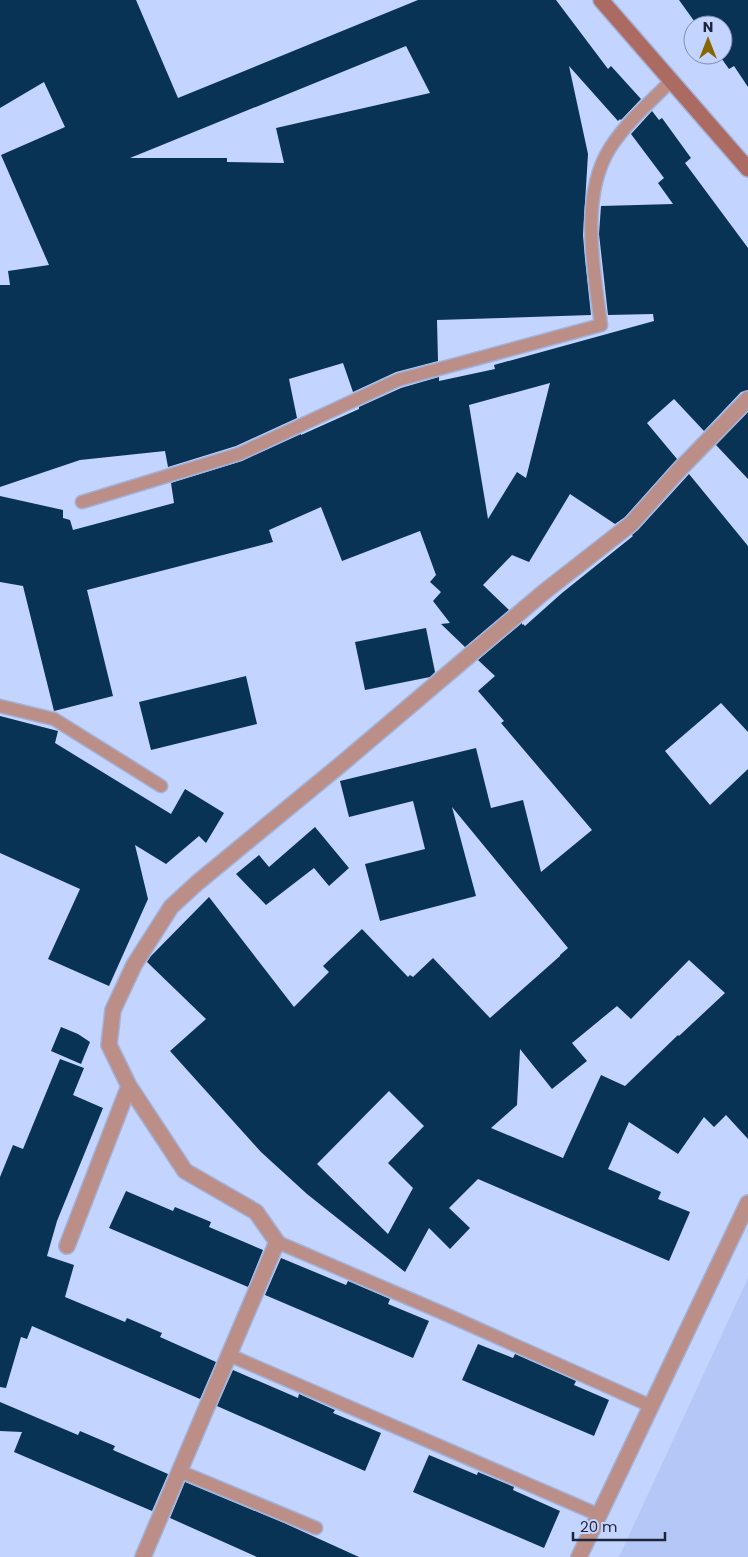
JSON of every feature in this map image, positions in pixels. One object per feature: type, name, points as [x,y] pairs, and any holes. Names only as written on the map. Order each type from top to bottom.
[{"type":"street","points":[[601,0],[748,169]]},
{"type":"street","points":[[143,1557],[277,1242],[256,1212],[185,1171],[129,1086],[109,1045],[113,1010],[134,965],[170,907],[197,882],[352,755],[544,592],[631,524],[679,470],[748,399]]},
{"type":"street","points":[[67,1246],[129,1086]]},
{"type":"street","points":[[580,1557],[748,1203]]},
{"type":"lane","points":[[82,502],[239,454],[398,380],[601,325],[592,246],[591,204],[599,171],[609,149],[631,120],[671,81]]},
{"type":"lane","points":[[0,706],[54,719],[161,786]]},
{"type":"lane","points":[[277,1242],[445,1314],[651,1406]]},
{"type":"lane","points":[[229,1355],[599,1515]]},
{"type":"lane","points":[[179,1471],[316,1528]]},
{"type":"shaded area","points":[[748,1278],[748,1557],[619,1557]]},
{"type":"building","points":[[0,0],[136,0],[178,98],[418,0],[556,0],[608,69],[611,66],[641,99],[618,121],[569,66],[588,154],[583,235],[591,315],[437,320],[438,361],[396,372],[353,392],[343,363],[289,379],[297,418],[236,446],[168,467],[165,451],[80,460],[0,487],[0,285],[10,285],[8,271],[49,265],[1,155],[65,127],[44,82],[0,108]],"holes":[[[406,46],[430,93],[276,128],[284,163],[227,162],[227,158],[130,158]]]},
{"type":"building","points":[[679,0],[748,0],[748,87],[734,66],[729,69],[726,65],[733,65],[733,15],[690,15]]},
{"type":"building","points":[[652,111],[659,120],[662,118],[691,158],[685,163],[748,248],[748,390],[741,392],[704,431],[674,399],[647,423],[677,459],[625,517],[615,524],[570,494],[529,562],[512,555],[483,585],[509,610],[465,647],[441,624],[450,623],[433,601],[441,592],[430,582],[436,575],[420,531],[342,561],[321,507],[269,530],[273,542],[87,590],[113,696],[54,711],[23,586],[0,582],[0,496],[63,510],[63,518],[70,520],[73,530],[174,503],[171,483],[242,461],[359,409],[359,407],[401,388],[439,377],[439,381],[495,369],[494,365],[654,321],[653,314],[608,315],[599,234],[601,206],[673,204],[658,183],[664,178],[631,134]],"holes":[[[550,383],[526,478],[517,472],[488,519],[469,405]]]},
{"type":"building","points":[[748,412],[748,479],[716,445]]},
{"type":"building","points":[[689,474],[748,546],[748,732],[721,703],[665,751],[710,805],[748,769],[748,1139],[726,1115],[714,1127],[704,1117],[678,1154],[629,1122],[608,1169],[661,1192],[658,1199],[690,1212],[669,1261],[478,1179],[449,1208],[470,1228],[450,1249],[429,1228],[405,1272],[307,1194],[261,1152],[170,1051],[206,1019],[147,962],[209,897],[294,1007],[329,972],[323,966],[362,929],[408,977],[410,975],[413,977],[433,958],[490,1018],[568,948],[452,807],[476,896],[380,921],[365,864],[425,849],[413,801],[349,817],[340,781],[476,748],[491,808],[523,800],[541,872],[592,830],[501,723],[504,721],[478,691],[495,676],[478,660],[522,623],[525,626],[638,530]],"holes":[[[689,960],[725,993],[625,1086],[601,1075],[563,1158],[491,1128],[517,1105],[520,1049],[552,1089],[587,1061],[572,1043],[617,1006],[631,1019]],[[389,1091],[424,1126],[388,1163],[413,1188],[388,1234],[317,1164]]]},
{"type":"building","points":[[426,628],[435,672],[430,677],[365,690],[355,642]]},
{"type":"building","points":[[246,676],[257,724],[151,750],[139,702]]},
{"type":"building","points":[[0,716],[58,731],[55,743],[171,814],[185,789],[224,813],[206,843],[199,836],[166,864],[135,845],[148,899],[109,986],[48,959],[80,889],[0,853]]},
{"type":"building","points":[[315,827],[349,868],[329,886],[314,868],[266,905],[236,874],[259,855],[269,867]]},
{"type":"building","points":[[61,1027],[78,1034],[90,1042],[81,1064],[51,1051]]},
{"type":"building","points":[[60,1059],[84,1068],[73,1095],[103,1108],[57,1221],[47,1256],[74,1265],[65,1297],[125,1322],[127,1318],[162,1333],[160,1337],[216,1362],[200,1399],[32,1326],[27,1339],[21,1337],[6,1388],[0,1387],[0,1177],[13,1145],[23,1149]]},
{"type":"building","points":[[126,1191],[173,1211],[175,1207],[211,1222],[209,1227],[263,1250],[248,1287],[109,1228]]},
{"type":"building","points":[[281,1258],[346,1285],[348,1281],[390,1299],[388,1304],[429,1321],[413,1358],[265,1295]]},
{"type":"building","points":[[478,1344],[513,1358],[515,1354],[576,1381],[574,1385],[609,1400],[594,1436],[462,1380]]},
{"type":"building","points":[[233,1370],[298,1398],[299,1394],[335,1410],[333,1413],[381,1433],[365,1471],[217,1406]]},
{"type":"building","points":[[0,1402],[78,1435],[80,1431],[115,1446],[113,1450],[168,1474],[152,1511],[14,1452],[22,1432],[0,1431]]},
{"type":"building","points":[[429,1455],[477,1475],[478,1472],[514,1487],[513,1490],[560,1511],[544,1548],[413,1492]]},
{"type":"building","points":[[185,1482],[284,1523],[359,1557],[257,1557],[170,1518]]}]
